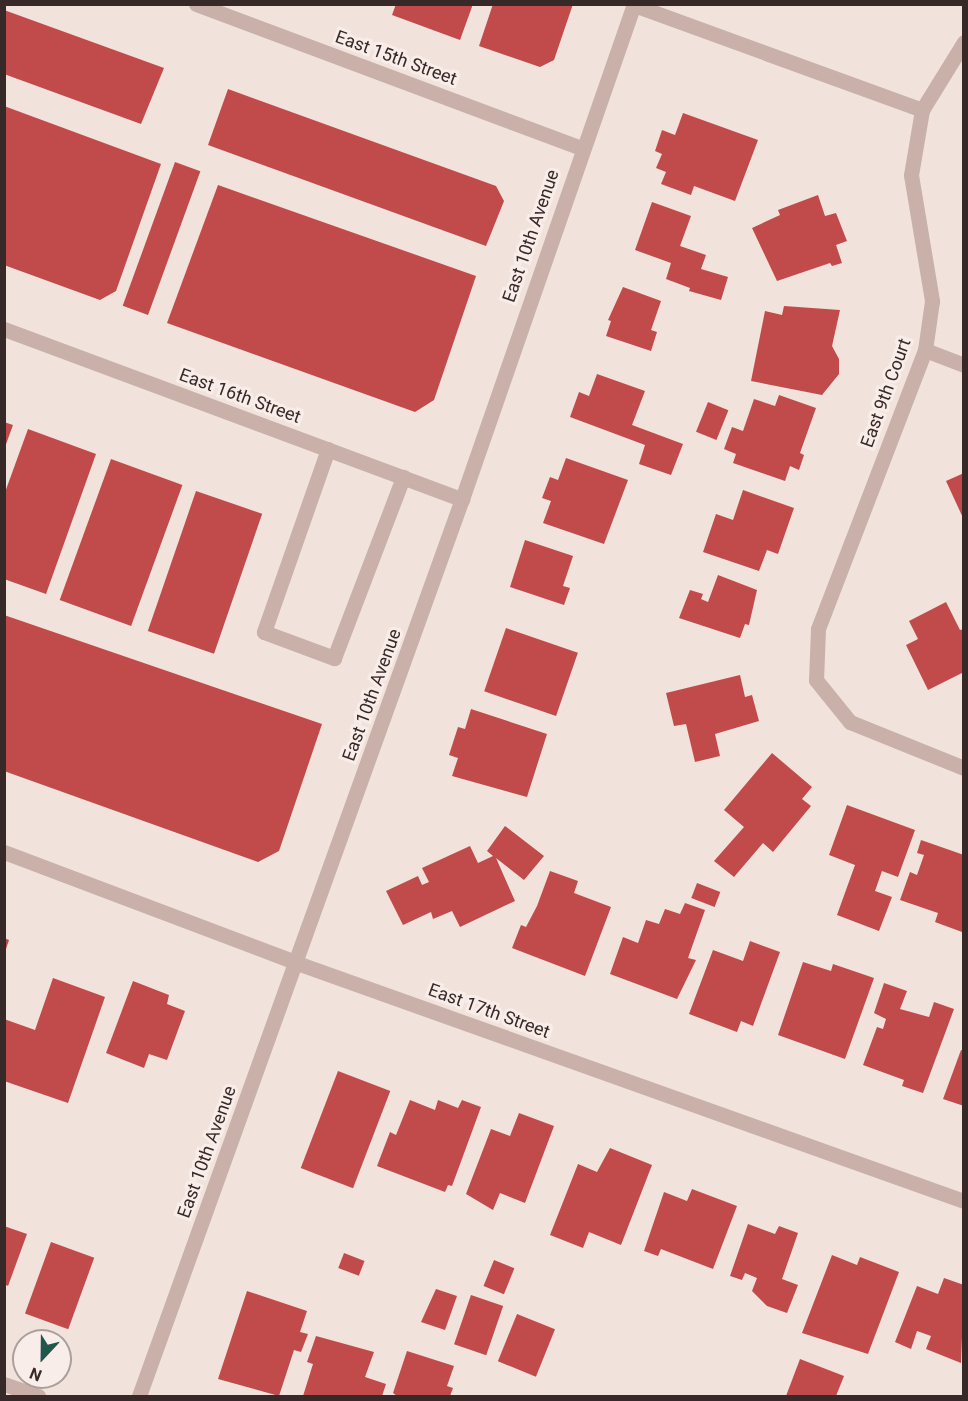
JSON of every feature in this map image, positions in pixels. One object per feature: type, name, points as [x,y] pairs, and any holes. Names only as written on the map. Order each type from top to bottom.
[{"type":"street","name":"East 15th Street","points":[[196,4],[582,148]]},
{"type":"street","name":"East 10th Avenue","points":[[139,1396],[297,963],[634,5]]},
{"type":"street","points":[[634,5],[922,110]]},
{"type":"street","name":"East 9th Court","points":[[963,42],[922,110],[911,175],[932,301],[925,351],[818,629],[816,680],[850,722],[963,768]]},
{"type":"street","name":"East 16th Street","points":[[4,328],[462,499]]},
{"type":"street","points":[[925,351],[963,365]]},
{"type":"street","points":[[328,449],[264,632],[334,658],[403,477]]},
{"type":"street","name":"East 17th Street","points":[[4,852],[297,963],[963,1201]]},
{"type":"street","points":[[4,1384],[38,1396]]},
{"type":"building","points":[[396,4],[473,4],[460,40],[392,15]]},
{"type":"building","points":[[493,4],[573,4],[554,60],[540,67],[479,46]]},
{"type":"building","points":[[4,10],[164,68],[141,124],[4,74]]},
{"type":"building","points":[[228,89],[496,186],[504,201],[486,246],[208,145]]},
{"type":"building","points":[[4,106],[161,164],[116,291],[100,300],[4,265]]},
{"type":"building","points":[[683,113],[758,140],[735,201],[694,186],[691,195],[661,184],[666,172],[656,168],[662,154],[655,151],[662,130],[675,135]]},
{"type":"building","points":[[175,162],[200,171],[148,315],[123,306]]},
{"type":"building","points":[[218,185],[476,276],[434,400],[415,412],[167,323]]},
{"type":"building","points":[[818,195],[825,216],[836,213],[847,241],[836,245],[842,263],[832,266],[830,263],[777,281],[752,228],[780,215],[778,210]]},
{"type":"building","points":[[652,202],[691,216],[680,246],[706,255],[701,269],[728,277],[721,300],[689,291],[690,288],[666,279],[671,263],[635,250]]},
{"type":"building","points":[[623,287],[661,301],[651,330],[657,332],[651,351],[606,336],[611,321],[608,320]]},
{"type":"building","points":[[784,306],[840,310],[832,346],[839,359],[839,374],[822,395],[751,381],[765,311],[782,315]]},
{"type":"building","points":[[597,374],[645,391],[632,425],[683,444],[671,475],[639,464],[645,445],[570,417],[579,392],[589,396]]},
{"type":"building","points":[[779,395],[816,408],[800,453],[804,455],[799,470],[790,466],[785,481],[733,463],[736,454],[724,449],[732,427],[743,431],[754,399],[775,406]]},
{"type":"building","points":[[708,402],[728,410],[716,440],[696,432]]},
{"type":"building","points":[[4,422],[13,425],[5,447],[4,447]]},
{"type":"building","points":[[28,429],[96,454],[46,594],[4,579],[4,495]]},
{"type":"building","points":[[566,458],[628,480],[604,544],[543,523],[551,501],[542,498],[550,477],[558,480]]},
{"type":"building","points":[[111,459],[182,485],[131,626],[60,600]]},
{"type":"building","points":[[964,473],[964,520],[946,481]]},
{"type":"building","points":[[743,490],[794,508],[778,554],[767,550],[759,571],[703,552],[716,514],[733,520]]},
{"type":"building","points":[[196,491],[262,514],[214,654],[148,631]]},
{"type":"building","points":[[525,540],[573,556],[563,586],[570,588],[564,605],[510,587]]},
{"type":"building","points":[[718,575],[757,590],[749,625],[745,624],[740,638],[679,618],[690,590],[703,594],[701,599],[708,602]]},
{"type":"building","points":[[946,602],[960,630],[964,629],[964,672],[928,690],[906,645],[918,639],[909,621]]},
{"type":"building","points":[[4,615],[322,724],[279,851],[258,862],[4,771]]},
{"type":"building","points":[[506,628],[578,653],[556,716],[484,691]]},
{"type":"building","points":[[740,675],[745,697],[752,695],[759,721],[715,734],[720,756],[695,762],[686,724],[674,726],[666,693]]},
{"type":"building","points":[[471,709],[547,734],[527,797],[452,776],[458,758],[449,755],[458,727],[465,729]]},
{"type":"building","points":[[772,753],[812,787],[802,799],[811,806],[773,852],[763,843],[734,877],[714,861],[744,827],[724,810]]},
{"type":"building","points":[[847,805],[915,830],[898,877],[882,871],[875,891],[892,897],[879,931],[837,915],[855,865],[829,855]]},
{"type":"building","points":[[505,826],[544,856],[524,880],[496,858],[515,901],[460,927],[452,911],[433,919],[431,912],[403,925],[386,891],[418,876],[422,885],[429,882],[422,868],[470,846],[478,863],[493,856],[487,851]]},
{"type":"building","points":[[921,840],[964,855],[962,932],[935,922],[938,913],[900,900],[910,872],[917,875],[924,855],[917,853]]},
{"type":"building","points":[[550,871],[578,881],[574,893],[611,907],[585,976],[512,948],[521,925],[526,927],[537,906]]},
{"type":"building","points":[[697,883],[720,892],[715,907],[691,898]]},
{"type":"building","points":[[685,903],[705,910],[688,958],[696,960],[677,999],[610,974],[623,937],[638,943],[646,920],[659,924],[665,909],[680,914]]},
{"type":"building","points":[[4,938],[9,940],[5,952],[4,952]]},
{"type":"building","points":[[750,941],[780,952],[753,1026],[741,1021],[737,1032],[689,1014],[713,950],[743,961]]},
{"type":"building","points":[[803,962],[831,971],[833,964],[874,978],[845,1059],[778,1035]]},
{"type":"building","points":[[53,978],[105,997],[68,1103],[4,1081],[4,1019],[35,1030]]},
{"type":"building","points":[[133,981],[169,995],[167,1004],[185,1011],[167,1060],[149,1054],[144,1068],[106,1053]]},
{"type":"building","points":[[884,983],[907,991],[900,1009],[929,1017],[934,1002],[954,1009],[923,1093],[902,1086],[904,1080],[863,1065],[877,1027],[883,1029],[886,1019],[874,1013]]},
{"type":"building","points":[[961,1050],[964,1051],[964,1106],[943,1099]]},
{"type":"building","points":[[338,1071],[390,1091],[353,1188],[301,1168]]},
{"type":"building","points":[[410,1100],[435,1110],[438,1100],[458,1108],[462,1100],[481,1107],[452,1186],[448,1185],[445,1192],[377,1166],[390,1132],[396,1135]]},
{"type":"building","points":[[519,1113],[554,1126],[525,1203],[500,1193],[493,1210],[466,1194],[491,1129],[510,1136]]},
{"type":"building","points":[[610,1148],[652,1165],[621,1245],[589,1232],[583,1248],[550,1235],[578,1164],[597,1172]]},
{"type":"building","points":[[692,1189],[737,1206],[713,1269],[661,1249],[658,1256],[644,1251],[664,1192],[687,1201]]},
{"type":"building","points":[[748,1224],[775,1234],[779,1226],[798,1233],[782,1279],[798,1285],[787,1313],[767,1306],[752,1291],[757,1278],[745,1273],[742,1280],[730,1276]]},
{"type":"building","points":[[4,1226],[27,1234],[8,1286],[4,1284]]},
{"type":"building","points":[[51,1242],[94,1258],[68,1329],[25,1313]]},
{"type":"building","points":[[344,1253],[365,1261],[359,1276],[338,1268]]},
{"type":"building","points":[[832,1255],[857,1265],[860,1257],[899,1272],[868,1354],[802,1333]]},
{"type":"building","points":[[494,1260],[514,1268],[504,1294],[484,1286]]},
{"type":"building","points":[[944,1278],[964,1285],[961,1363],[926,1349],[931,1336],[917,1331],[911,1349],[895,1342],[917,1286],[938,1294]]},
{"type":"building","points":[[436,1289],[457,1296],[445,1330],[421,1322]]},
{"type":"building","points":[[247,1291],[307,1311],[300,1332],[308,1334],[301,1352],[294,1350],[279,1396],[218,1379]]},
{"type":"building","points":[[471,1295],[503,1306],[486,1355],[454,1344]]},
{"type":"building","points":[[517,1314],[555,1329],[536,1377],[498,1361]]},
{"type":"building","points":[[316,1336],[374,1352],[365,1377],[386,1384],[382,1396],[303,1396],[313,1364],[307,1362]]},
{"type":"building","points":[[407,1351],[454,1366],[447,1386],[453,1388],[450,1396],[397,1396],[393,1393]]},
{"type":"building","points":[[800,1359],[844,1376],[836,1396],[786,1396]]}]
